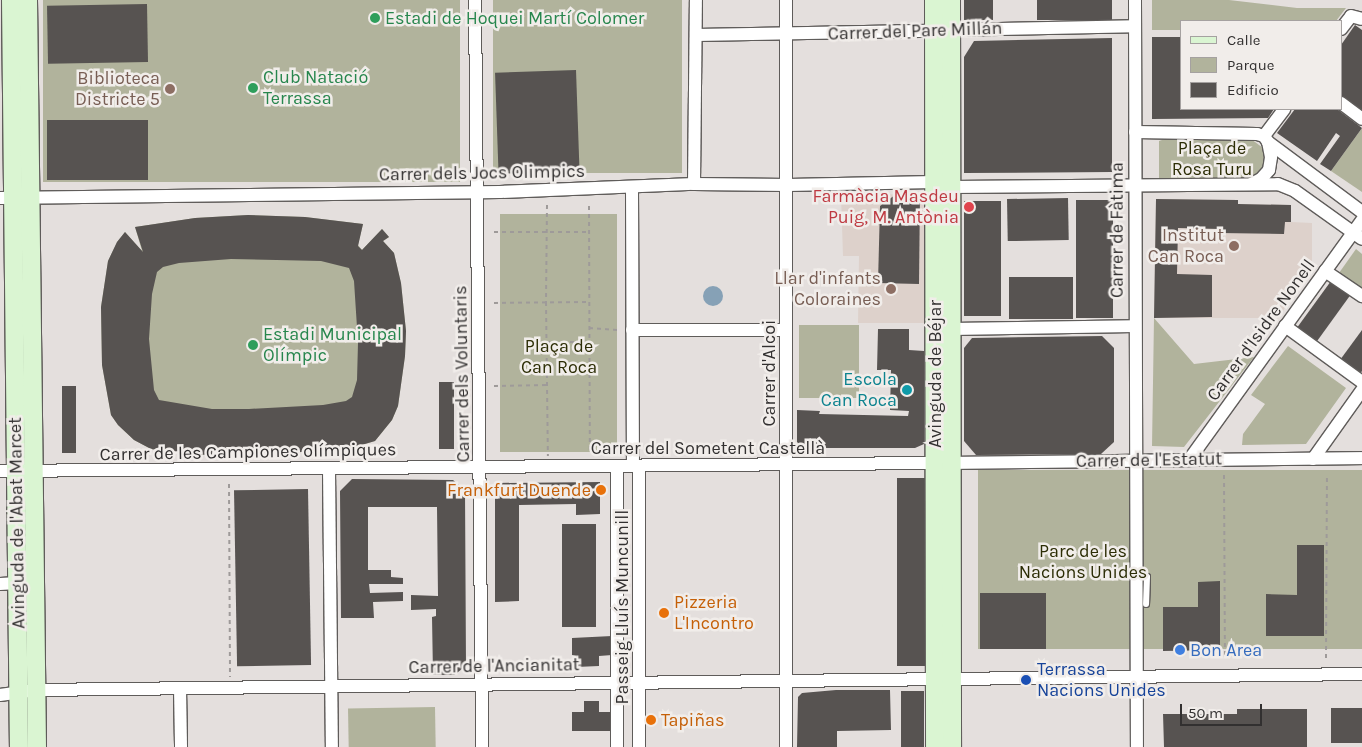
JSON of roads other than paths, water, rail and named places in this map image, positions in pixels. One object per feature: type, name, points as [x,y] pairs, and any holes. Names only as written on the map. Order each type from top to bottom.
[{"type":"street","name":"Avinguda de l'Abat Marcet","points":[[10,0],[6,56],[8,472],[18,583],[19,747]]},
{"type":"street","name":"Avinguda de l'Abat Marcet","points":[[28,0],[37,747]]},
{"type":"street","name":"Carrer dels Voluntaris","points":[[475,0],[481,467],[482,747]]},
{"type":"street","points":[[694,184],[696,0]]},
{"type":"street","name":"Carrer d'Alcoi","points":[[786,0],[788,186],[786,747]]},
{"type":"street","name":"Avinguda de Béjar","points":[[934,0],[942,30],[951,186],[951,329],[944,463]]},
{"type":"street","name":"Avinguda de Béjar","points":[[950,0],[942,30],[934,182],[944,463],[944,678],[952,747]]},
{"type":"street","name":"Carrer de Fàtima","points":[[1134,0],[1137,747]]},
{"type":"street","points":[[1342,27],[1348,18],[1354,16],[1362,19]]},
{"type":"street","name":"Carrer del Pare Millán","points":[[696,35],[786,35],[1134,26]]},
{"type":"street","points":[[1342,104],[1362,119]]},
{"type":"street","points":[[1251,184],[1261,179],[1269,170],[1271,157],[1266,139],[1283,110]]},
{"type":"street","points":[[1135,132],[1257,134],[1362,212]]},
{"type":"street","name":"Carrer dels Jocs Olimpics","points":[[6,198],[30,196],[632,188],[694,184],[788,186],[934,182]]},
{"type":"street","points":[[951,186],[1278,184],[1288,186],[1358,235]]},
{"type":"street","points":[[632,188],[627,330],[636,466]]},
{"type":"street","name":"Carrer d'Isidre Nonell","points":[[1189,460],[1325,271],[1358,235],[1362,220]]},
{"type":"street","points":[[1325,271],[1362,296]]},
{"type":"street","points":[[951,329],[1134,326]]},
{"type":"street","points":[[1285,326],[1362,382]]},
{"type":"street","points":[[627,330],[786,330]]},
{"type":"street","points":[[1313,459],[1362,390]]},
{"type":"street","name":"Carrer de l'Estatut","points":[[944,463],[1362,458]]},
{"type":"street","name":"Carrer del Sometent Castellà","points":[[481,467],[786,466],[944,463]]},
{"type":"street","points":[[617,466],[617,747]]},
{"type":"street","name":"Passeig Lluís Muncunill","points":[[636,466],[640,747]]},
{"type":"street","name":"Carrer de les Campiones olímpiques","points":[[8,472],[481,467]]},
{"type":"street","points":[[330,470],[332,747]]},
{"type":"street","points":[[0,584],[18,583]]},
{"type":"street","name":"Carrer de l'Ancianitat","points":[[0,696],[36,690],[1138,675],[1362,674]]},
{"type":"street","name":"Avinguda de Béjar","points":[[935,747],[944,678]]},
{"type":"street","points":[[180,688],[181,747]]},
{"type":"lane","points":[[1137,572],[1146,577],[1146,604]]},
{"type":"water","points":[[713,286],[720,289],[723,296],[720,303],[713,306],[706,303],[703,296],[706,289]]},
{"type":"place","name":"Estadi de Hoquei Martí Colomer","points":[[375,18]]},
{"type":"place","name":"Club Natació Terrassa","points":[[253,88]]},
{"type":"place","name":"Biblioteca Districte 5","points":[[170,89]]},
{"type":"place","name":"Farmàcia Masdeu Puig, M. Antònia","points":[[969,207]]},
{"type":"place","name":"Institut Can Roca","points":[[1234,246]]},
{"type":"place","name":"Llar d'infants Coloraines","points":[[891,289]]},
{"type":"place","name":"Estadi Municipal Olímpic","points":[[253,345]]},
{"type":"place","name":"Escola Can Roca","points":[[907,390]]},
{"type":"place","name":"Frankfurt Duende","points":[[601,490]]},
{"type":"place","name":"Pizzeria L'Incontro","points":[[664,613]]},
{"type":"place","name":"Bon Area","points":[[1180,650]]},
{"type":"place","name":"Terrassa Nacions Unides","points":[[1026,680]]},
{"type":"place","name":"Tapiñas","points":[[651,720]]},
{"type":"park label","name":"Plaça de Rosa Turu","points":[[1212,159]]},
{"type":"park label","name":"Plaça de Can Roca","points":[[559,357]]},
{"type":"park label","name":"Parc de les Nacions Unides","points":[[1083,562]]}]
